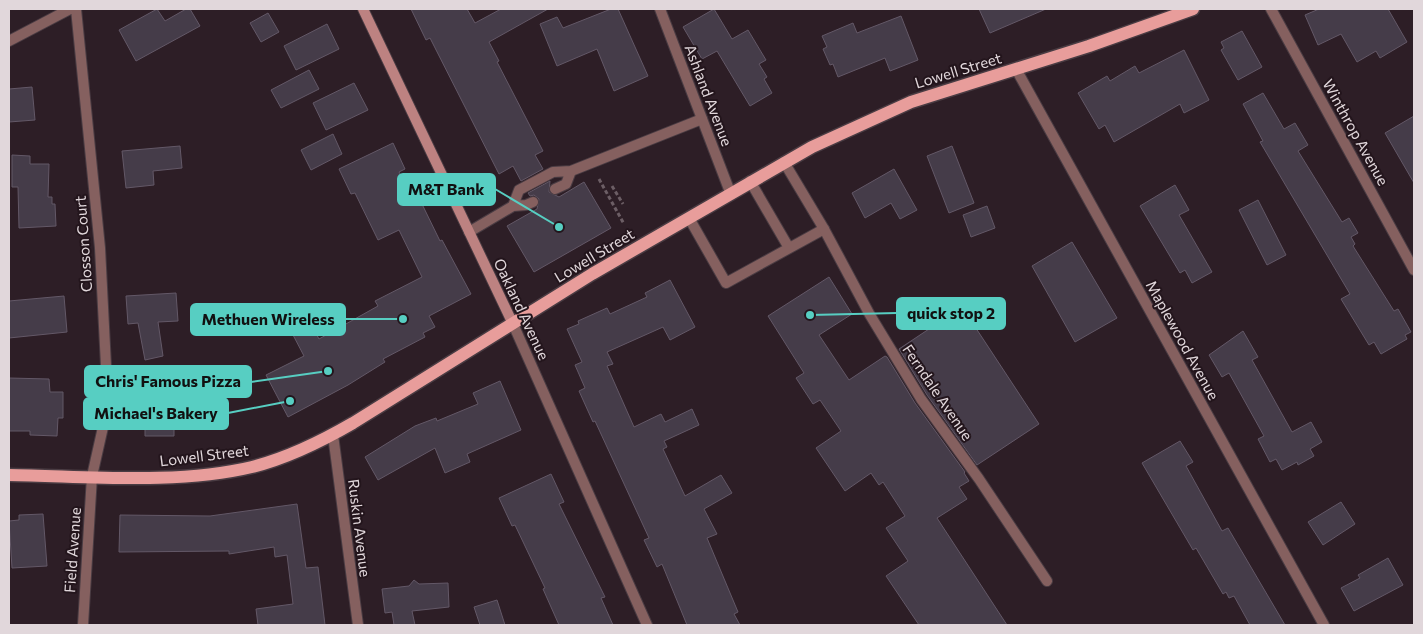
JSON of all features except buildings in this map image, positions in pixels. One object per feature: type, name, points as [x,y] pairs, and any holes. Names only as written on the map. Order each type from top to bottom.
[{"type":"main road","name":"Lowell Street","points":[[9,475],[158,478],[252,467],[286,456],[333,435],[592,274],[730,192],[784,162],[858,125],[911,102],[1016,69],[1193,9]]},
{"type":"street","points":[[9,41],[70,9]]},
{"type":"street","name":"Closson Court","points":[[76,9],[100,248],[108,405],[92,476]]},
{"type":"street","name":"Oakland Avenue","points":[[363,9],[513,324],[647,625]]},
{"type":"street","name":"Ashland Avenue","points":[[660,9],[730,192]]},
{"type":"street","name":"Winthrop Avenue","points":[[1271,9],[1414,270]]},
{"type":"street","name":"Maplewood Avenue","points":[[1016,69],[1324,625]]},
{"type":"street","points":[[514,206],[519,190],[553,172],[571,171],[702,119]]},
{"type":"street","name":"Ferndale Avenue","points":[[784,162],[824,229],[870,315],[922,400],[979,479],[1047,581]]},
{"type":"street","points":[[555,189],[566,184],[571,171]]},
{"type":"street","points":[[750,181],[789,248]]},
{"type":"street","points":[[469,232],[514,206],[533,202]]},
{"type":"street","points":[[689,218],[726,283],[824,229]]},
{"type":"street","name":"Ruskin Avenue","points":[[333,435],[358,625]]},
{"type":"street","name":"Field Avenue","points":[[83,625],[92,476]]},
{"type":"path","points":[[599,179],[624,224]]},
{"type":"path","points":[[612,186],[622,204]]},
{"type":"path","points":[[610,199],[617,195]]},
{"type":"place","name":"M&T Bank","points":[[559,227]]},
{"type":"place","name":"quick stop 2","points":[[810,315]]},
{"type":"place","name":"Methuen Wireless","points":[[403,319]]},
{"type":"place","name":"Chris' Famous Pizza","points":[[328,371]]},
{"type":"place","name":"Michael's Bakery","points":[[290,401]]}]
